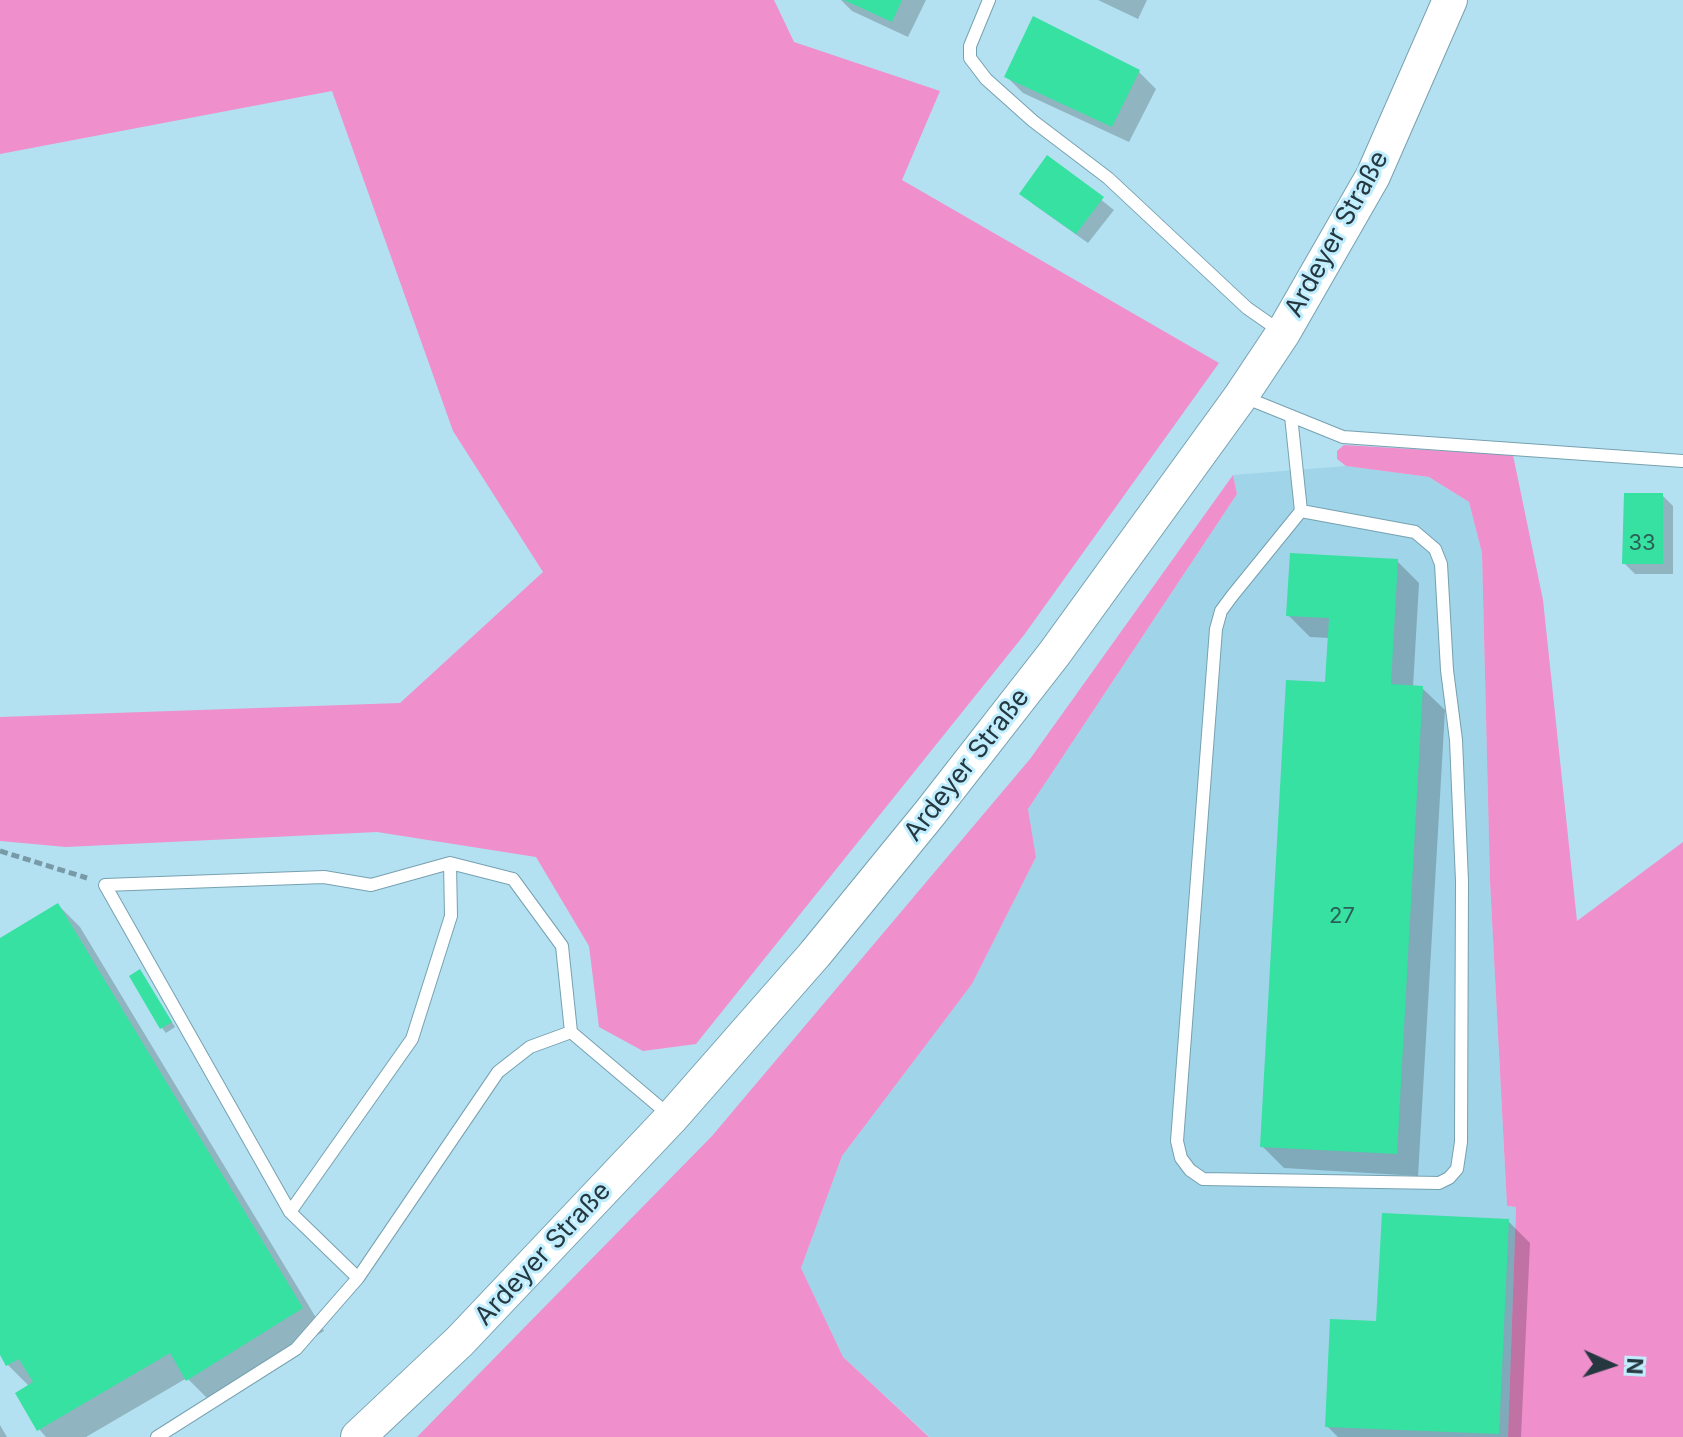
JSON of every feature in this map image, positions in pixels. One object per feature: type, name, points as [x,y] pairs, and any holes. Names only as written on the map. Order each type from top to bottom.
[{"type":"main road","name":"Ardeyer Straße","points":[[358,1437],[460,1341],[672,1117],[815,954],[1054,654],[1283,333],[1373,176],[1450,0]]},
{"type":"lane","points":[[989,0],[970,46],[970,58],[986,79],[1033,121],[1108,178],[1247,308],[1283,333]]},
{"type":"lane","points":[[1241,396],[1343,437],[1683,461]]},
{"type":"lane","points":[[1291,416],[1301,511],[1221,611],[1216,629],[1177,1141],[1181,1158],[1190,1170],[1203,1179],[1439,1183],[1457,1169],[1460,1159],[1462,897],[1456,740],[1447,670],[1441,564],[1435,549],[1415,532],[1301,511]]},
{"type":"lane","points":[[358,1278],[290,1212],[105,885],[324,877],[371,885],[450,863],[513,879],[562,946],[571,1032],[672,1117]]},
{"type":"lane","points":[[290,1212],[412,1039],[451,916],[450,863]]},
{"type":"lane","points":[[157,1437],[296,1349],[358,1278],[498,1072],[530,1047],[571,1032]]},
{"type":"path","points":[[0,851],[105,885]]},
{"type":"shaded area","points":[[0,0],[774,0],[794,42],[940,91],[902,180],[1219,363],[1024,635],[696,1044],[643,1051],[599,1027],[589,946],[536,857],[377,832],[66,847],[0,841],[0,717],[400,703],[543,572],[453,431],[332,91],[0,154]]},
{"type":"shaded area","points":[[1344,445],[1513,455],[1543,600],[1577,921],[1683,842],[1683,1437],[1508,1437],[1516,1207],[1507,1206],[1490,881],[1482,553],[1469,502],[1429,477],[1346,466],[1337,459],[1337,451]]},
{"type":"shaded area","points":[[1346,466],[1429,477],[1469,502],[1482,553],[1490,881],[1507,1206],[1516,1207],[1508,1437],[930,1437],[843,1357],[801,1268],[842,1156],[972,984],[1036,857],[1028,809],[1237,494],[1233,475]]},
{"type":"shaded area","points":[[1233,475],[1237,494],[1028,809],[1036,857],[972,984],[842,1156],[801,1268],[843,1357],[929,1437],[417,1437],[712,1136],[1030,759]]},
{"type":"building","points":[[844,0],[902,0],[892,22]]},
{"type":"building","points":[[1033,16],[1140,70],[1112,127],[1004,77]]},
{"type":"building","points":[[1047,155],[1104,197],[1076,234],[1019,194]]},
{"type":"building","points":[[1624,493],[1663,493],[1663,564],[1622,564]]},
{"type":"building","points":[[1290,553],[1398,559],[1391,684],[1423,686],[1397,1154],[1260,1147],[1286,680],[1325,682],[1329,618],[1286,616]]},
{"type":"building","points":[[58,903],[303,1308],[186,1381],[170,1353],[37,1431],[15,1393],[33,1382],[19,1359],[6,1366],[0,1355],[0,938]]},
{"type":"building","points":[[140,969],[172,1022],[160,1029],[129,976]]},
{"type":"building","points":[[1382,1213],[1509,1219],[1499,1434],[1325,1427],[1330,1319],[1376,1321]]}]
